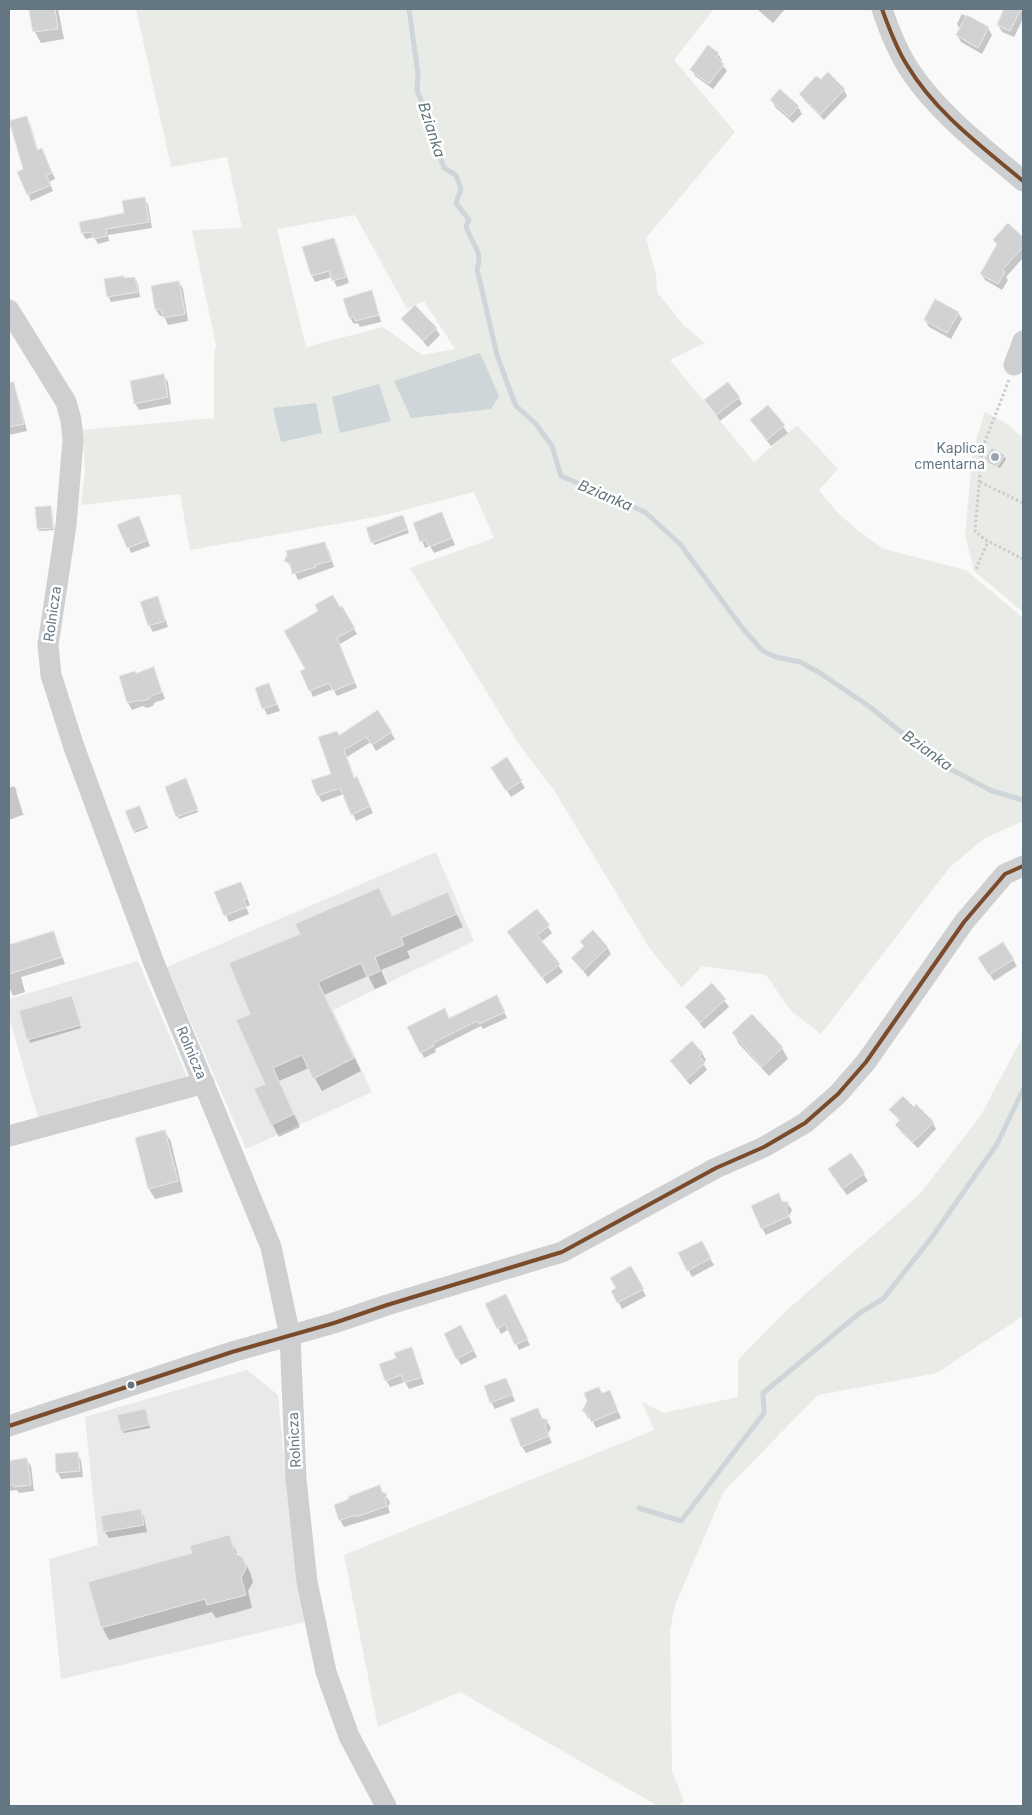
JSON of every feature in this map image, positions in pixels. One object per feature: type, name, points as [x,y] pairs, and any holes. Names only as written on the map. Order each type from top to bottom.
[{"type":"street","points":[[882,9],[898,49],[910,71],[928,94],[964,130],[1023,181]]},
{"type":"street","name":"Rolnicza","points":[[9,310],[66,402],[71,420],[73,440],[66,525],[48,645],[51,675],[74,747],[154,963],[271,1247],[290,1336],[296,1479],[307,1582],[326,1672],[349,1736],[386,1806]]},
{"type":"street","points":[[1014,365],[1023,341]]},
{"type":"street","points":[[9,1426],[232,1352],[290,1336],[562,1252],[716,1168],[764,1148],[805,1123],[838,1094],[866,1062],[964,922],[1005,874],[1023,866]]},
{"type":"street","points":[[9,1136],[204,1083]]},
{"type":"path","points":[[1014,365],[982,450],[976,531],[988,541],[1023,559]]},
{"type":"path","points":[[980,482],[1023,503]]},
{"type":"path","points":[[976,569],[988,541]]},
{"type":"shaded area","points":[[136,9],[714,9],[674,60],[735,132],[646,238],[656,274],[657,292],[684,326],[705,343],[670,360],[754,462],[797,425],[838,469],[819,490],[836,511],[858,531],[884,549],[966,570],[1023,618],[1023,821],[985,838],[950,867],[821,1034],[791,1011],[766,975],[702,966],[682,988],[650,949],[554,790],[520,746],[410,568],[494,538],[474,492],[381,516],[190,550],[180,494],[81,505],[85,470],[82,430],[214,418],[214,354],[216,346],[192,230],[242,228],[227,157],[171,167]],"holes":[[[355,215],[407,309],[424,301],[455,349],[422,355],[383,327],[306,347],[277,229]]]},
{"type":"shaded area","points":[[480,353],[499,396],[491,409],[411,418],[394,381]]},
{"type":"shaded area","points":[[379,384],[391,421],[340,433],[332,397]]},
{"type":"shaded area","points":[[316,403],[322,433],[281,442],[273,408]]},
{"type":"shaded area","points":[[985,412],[1009,425],[1023,438],[1023,612],[974,571],[965,535],[973,450]]},
{"type":"shaded area","points":[[436,852],[474,941],[333,1010],[372,1092],[246,1149],[167,967]]},
{"type":"shaded area","points":[[138,961],[187,1077],[41,1128],[9,1017],[9,999]]},
{"type":"shaded area","points":[[1023,1036],[1023,1316],[937,1373],[818,1395],[724,1491],[675,1605],[670,1630],[672,1772],[684,1801],[677,1806],[658,1806],[460,1692],[378,1727],[344,1555],[654,1430],[642,1402],[663,1413],[738,1397],[738,1360],[787,1310],[920,1194],[981,1115]]},
{"type":"shaded area","points":[[247,1370],[278,1395],[289,1515],[305,1622],[61,1679],[49,1559],[98,1545],[85,1417]]},
{"type":"building","points":[[29,9],[55,9],[58,29],[33,32]]},
{"type":"building","points":[[1004,9],[1021,9],[1010,31],[997,25]]},
{"type":"building","points":[[967,15],[989,27],[978,48],[956,35]]},
{"type":"building","points":[[708,45],[719,53],[716,57],[724,64],[709,84],[690,70]]},
{"type":"building","points":[[828,72],[845,89],[820,115],[799,94],[816,76],[821,79]]},
{"type":"building","points":[[780,89],[799,106],[789,117],[770,100]]},
{"type":"building","points":[[27,116],[37,150],[42,148],[52,173],[46,175],[51,185],[27,195],[17,172],[23,169],[9,121]]},
{"type":"building","points":[[145,197],[149,222],[106,229],[107,236],[94,239],[92,232],[81,233],[79,222],[124,213],[122,201]]},
{"type":"building","points":[[1008,223],[1023,237],[1023,247],[1002,270],[1005,272],[998,284],[980,274],[997,244],[993,240]]},
{"type":"building","points":[[334,238],[346,277],[332,281],[329,271],[311,276],[302,247]]},
{"type":"building","points":[[124,276],[124,278],[135,277],[138,292],[107,297],[104,279]]},
{"type":"building","points":[[179,281],[185,314],[163,318],[161,309],[155,310],[151,286]]},
{"type":"building","points":[[372,290],[379,315],[355,321],[354,316],[349,318],[343,299]]},
{"type":"building","points":[[935,299],[959,312],[947,333],[924,320]]},
{"type":"building","points":[[415,305],[437,328],[423,341],[401,319]]},
{"type":"building","points":[[164,374],[168,397],[134,404],[130,381]]},
{"type":"building","points":[[14,382],[24,424],[9,427],[9,383]]},
{"type":"building","points":[[728,382],[740,397],[716,415],[704,400]]},
{"type":"building","points":[[768,405],[785,425],[767,440],[750,420]]},
{"type":"building","name":"Kaplica cmentarna","points":[[992,448],[1005,455],[998,466],[985,459]]},
{"type":"building","points":[[51,506],[53,528],[37,529],[35,507]]},
{"type":"building","points":[[442,512],[452,538],[429,547],[426,540],[420,542],[413,523]]},
{"type":"building","points":[[403,515],[408,529],[371,543],[366,528]]},
{"type":"building","points":[[139,516],[148,540],[127,548],[117,525]]},
{"type":"building","points":[[325,542],[331,561],[292,574],[290,564],[284,561],[287,555],[286,551]]},
{"type":"building","points":[[333,595],[355,628],[337,638],[355,682],[333,691],[329,683],[309,691],[300,671],[305,669],[284,631],[318,611],[315,605]]},
{"type":"building","points":[[158,596],[165,621],[148,626],[140,602]]},
{"type":"building","points":[[154,667],[162,692],[151,696],[149,699],[127,703],[119,676]]},
{"type":"building","points":[[269,683],[277,704],[262,709],[255,688]]},
{"type":"building","points":[[378,710],[392,732],[372,745],[366,737],[344,750],[354,778],[357,776],[370,806],[351,815],[340,788],[317,796],[311,780],[331,774],[318,737],[337,731],[339,735]]},
{"type":"building","points":[[507,757],[522,781],[506,791],[491,768]]},
{"type":"building","points":[[186,778],[198,809],[176,817],[165,787]]},
{"type":"building","points":[[140,806],[147,825],[133,831],[125,811]]},
{"type":"building","points":[[241,882],[248,898],[243,900],[247,907],[224,916],[214,892]]},
{"type":"building","points":[[379,888],[392,916],[448,892],[457,914],[401,938],[404,945],[375,957],[380,971],[367,977],[361,963],[318,982],[354,1058],[313,1079],[302,1055],[273,1068],[294,1114],[271,1125],[254,1089],[265,1084],[236,1020],[250,1014],[229,963],[300,934],[295,924]]},
{"type":"building","points":[[537,909],[550,925],[537,935],[560,964],[542,978],[507,932]]},
{"type":"building","points":[[593,930],[608,947],[583,971],[571,958],[584,946],[580,942]]},
{"type":"building","points":[[54,931],[62,957],[9,974],[9,945]]},
{"type":"building","points":[[1003,942],[1014,959],[989,975],[978,958]]},
{"type":"building","points":[[712,983],[726,999],[700,1023],[685,1007]]},
{"type":"building","points":[[497,995],[505,1012],[479,1024],[477,1021],[433,1043],[434,1046],[420,1053],[407,1027],[445,1008],[449,1018]]},
{"type":"building","points":[[72,996],[81,1025],[27,1040],[19,1011]]},
{"type":"building","points":[[752,1014],[783,1047],[762,1067],[732,1033]]},
{"type":"building","points":[[692,1041],[703,1053],[699,1056],[705,1063],[686,1080],[670,1061]]},
{"type":"building","points":[[903,1096],[914,1107],[916,1104],[934,1122],[913,1142],[895,1125],[900,1120],[889,1110]]},
{"type":"building","points":[[165,1130],[178,1181],[148,1189],[135,1138]]},
{"type":"building","points":[[851,1153],[865,1173],[842,1189],[828,1169]]},
{"type":"building","points":[[779,1193],[782,1201],[789,1202],[786,1209],[789,1216],[761,1229],[751,1206]]},
{"type":"building","points":[[702,1241],[711,1258],[687,1271],[678,1253]]},
{"type":"building","points":[[631,1266],[644,1289],[617,1303],[611,1291],[616,1288],[610,1278]]},
{"type":"building","points":[[506,1294],[528,1339],[515,1345],[505,1324],[497,1329],[485,1304]]},
{"type":"building","points":[[461,1325],[474,1350],[456,1359],[444,1334]]},
{"type":"building","points":[[412,1347],[422,1377],[404,1383],[401,1375],[385,1381],[379,1364],[396,1358],[394,1353]]},
{"type":"building","points":[[506,1378],[513,1394],[490,1403],[484,1386]]},
{"type":"building","points":[[599,1387],[602,1393],[610,1390],[618,1411],[591,1422],[588,1414],[582,1411],[587,1401],[584,1393]]},
{"type":"building","points":[[538,1408],[542,1418],[548,1420],[545,1426],[549,1436],[521,1447],[510,1419]]},
{"type":"building","points":[[146,1409],[149,1425],[121,1431],[117,1415]]},
{"type":"building","points":[[78,1452],[80,1471],[56,1473],[55,1454]]},
{"type":"building","points":[[27,1458],[31,1485],[14,1487],[13,1484],[9,1485],[9,1461]]},
{"type":"building","points":[[380,1485],[382,1492],[387,1494],[385,1499],[387,1506],[339,1521],[334,1505],[349,1499],[348,1497]]},
{"type":"building","points":[[141,1509],[144,1525],[103,1532],[101,1516]]},
{"type":"building","points":[[230,1535],[234,1553],[243,1557],[246,1568],[241,1578],[246,1595],[207,1605],[205,1599],[101,1628],[88,1582],[192,1553],[190,1546]]},
{"type":"waterway","name":"Bzianka","points":[[409,9],[418,74],[417,91],[429,117],[429,125],[444,168],[456,175],[461,189],[456,203],[469,220],[466,226],[478,252],[479,263],[477,269],[497,355],[516,406],[535,423],[552,446],[561,476],[585,486],[594,494],[625,503],[645,512],[680,544],[743,629],[763,651],[776,657],[800,662],[820,673],[870,707],[939,763],[992,791],[1023,800]]},
{"type":"waterway","points":[[639,1508],[681,1521],[764,1413],[763,1393],[861,1312],[883,1299],[932,1237],[997,1144],[1023,1090]]},
{"type":"transit line","points":[[882,9],[903,58],[931,98],[960,128],[1023,181]]},
{"type":"transit line","points":[[9,1426],[232,1352],[334,1323],[562,1252],[716,1168],[764,1147],[805,1123],[838,1094],[866,1062],[964,922],[1005,874],[1023,866]]},
{"type":"place","name":"Kaplica cmentarna","points":[[995,457]]}]
